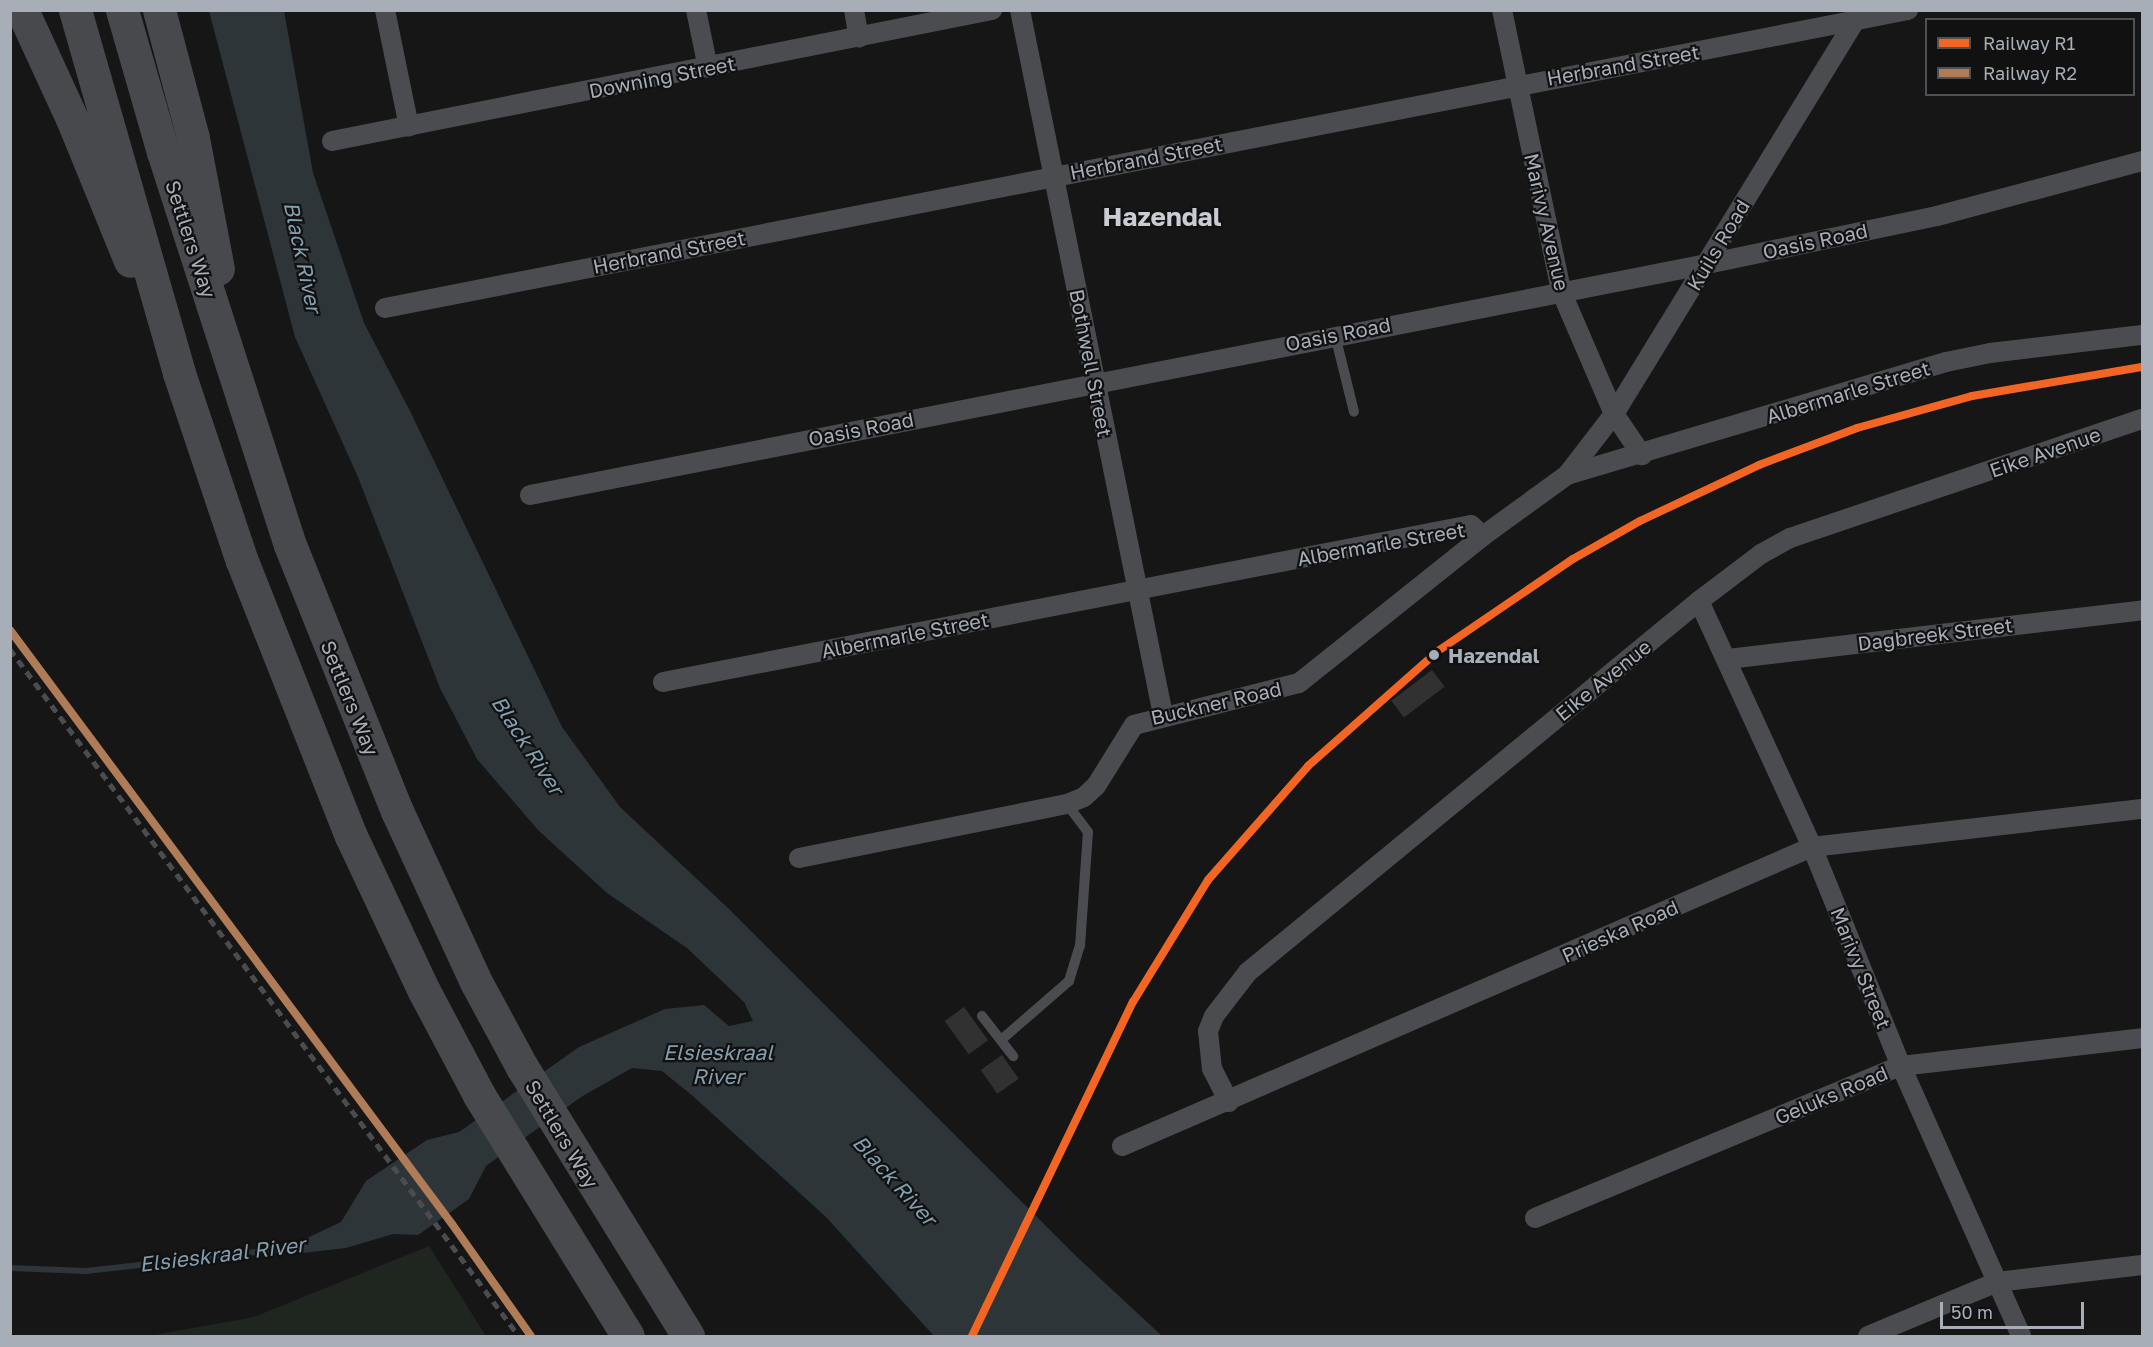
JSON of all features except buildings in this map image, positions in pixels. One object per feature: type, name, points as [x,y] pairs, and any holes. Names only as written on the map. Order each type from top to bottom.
[{"type":"highway","points":[[22,10],[73,121],[179,373]]},
{"type":"highway","points":[[42,10],[73,121]]},
{"type":"highway","points":[[75,10],[179,373],[246,572],[351,836],[424,991],[479,1095],[628,1336]]},
{"type":"highway","name":"Settlers Way","points":[[122,10],[163,152],[290,545],[431,889],[476,982],[522,1067],[579,1164],[688,1336]]},
{"type":"highway","points":[[159,10],[193,138],[214,241],[227,347]]},
{"type":"street","points":[[385,10],[409,127]]},
{"type":"street","points":[[696,10],[708,68]]},
{"type":"street","points":[[854,10],[859,38]]},
{"type":"street","name":"Downing Street","points":[[332,141],[992,10]]},
{"type":"street","name":"Bothwell Street","points":[[1020,10],[1163,715]]},
{"type":"street","name":"Marivy Avenue","points":[[1502,10],[1561,291],[1614,414],[1642,455]]},
{"type":"street","name":"Herbrand Street","points":[[385,308],[1857,17],[1908,10]]},
{"type":"street","name":"Kuils Road","points":[[1567,476],[1614,414],[1857,17]]},
{"type":"street","name":"Oasis Road","points":[[530,495],[1094,382],[1707,264],[1937,216],[2142,161]]},
{"type":"street","name":"Albermarle Street","points":[[663,682],[1471,525],[1483,536],[1567,476],[1946,362],[1990,353],[2142,335]]},
{"type":"street","name":"Eike Avenue","points":[[1229,1102],[1212,1069],[1208,1031],[1214,1016],[1248,972],[1699,601],[1761,554],[1790,538],[2142,419]]},
{"type":"street","name":"Buckner Road","points":[[799,858],[1067,804],[1096,786],[1134,725],[1163,715],[1299,683],[1483,536]]},
{"type":"street","name":"Marivy Street","points":[[1699,601],[1728,659],[1812,847],[1901,1066],[2021,1336]]},
{"type":"street","name":"Dagbreek Street","points":[[1728,659],[2142,610]]},
{"type":"street","name":"Prieska Road","points":[[1122,1146],[1229,1102],[1812,847],[2142,809]]},
{"type":"street","name":"Geluks Road","points":[[1535,1218],[1901,1066],[2142,1038]]},
{"type":"street","points":[[1868,1336],[1997,1282],[2142,1265]]},
{"type":"lane","points":[[1335,335],[1354,412]]},
{"type":"lane","points":[[1001,1040],[1069,981],[1080,946],[1088,832],[1067,804]]},
{"type":"lane","points":[[982,1016],[1013,1056]]},
{"type":"shaded area","points":[[429,1246],[486,1336],[149,1336],[254,1317]]},
{"type":"water","name":"Black River","points":[[209,11],[284,11],[313,173],[364,323],[410,411],[562,727],[620,807],[729,909],[1077,1257],[1162,1336],[934,1336],[826,1217],[694,1097],[662,1071],[632,1068],[581,1097],[486,1166],[469,1199],[418,1235],[393,1234],[346,1248],[303,1253],[284,1249],[341,1222],[366,1181],[427,1140],[459,1132],[579,1047],[665,1009],[704,1005],[729,1026],[753,1021],[744,1002],[687,948],[607,893],[538,830],[477,759],[440,688],[358,477],[295,337]]},
{"type":"waterway","name":"Elsieskraal River","points":[[10,1268],[86,1271],[290,1248]]},
{"type":"railway","points":[[10,649],[519,1336]]},
{"type":"rail line","name":"R1","points":[[972,1336],[1133,1002],[1208,880],[1308,766],[1438,651],[1573,559],[1640,521],[1759,465],[1857,428],[1972,396],[2142,367]]},
{"type":"rail line","name":"R2","points":[[10,630],[452,1224],[531,1336]]},
{"type":"place","name":"Hazendal","points":[[1434,655]]},
{"type":"district","name":"Hazendal","points":[[1162,217]]}]
